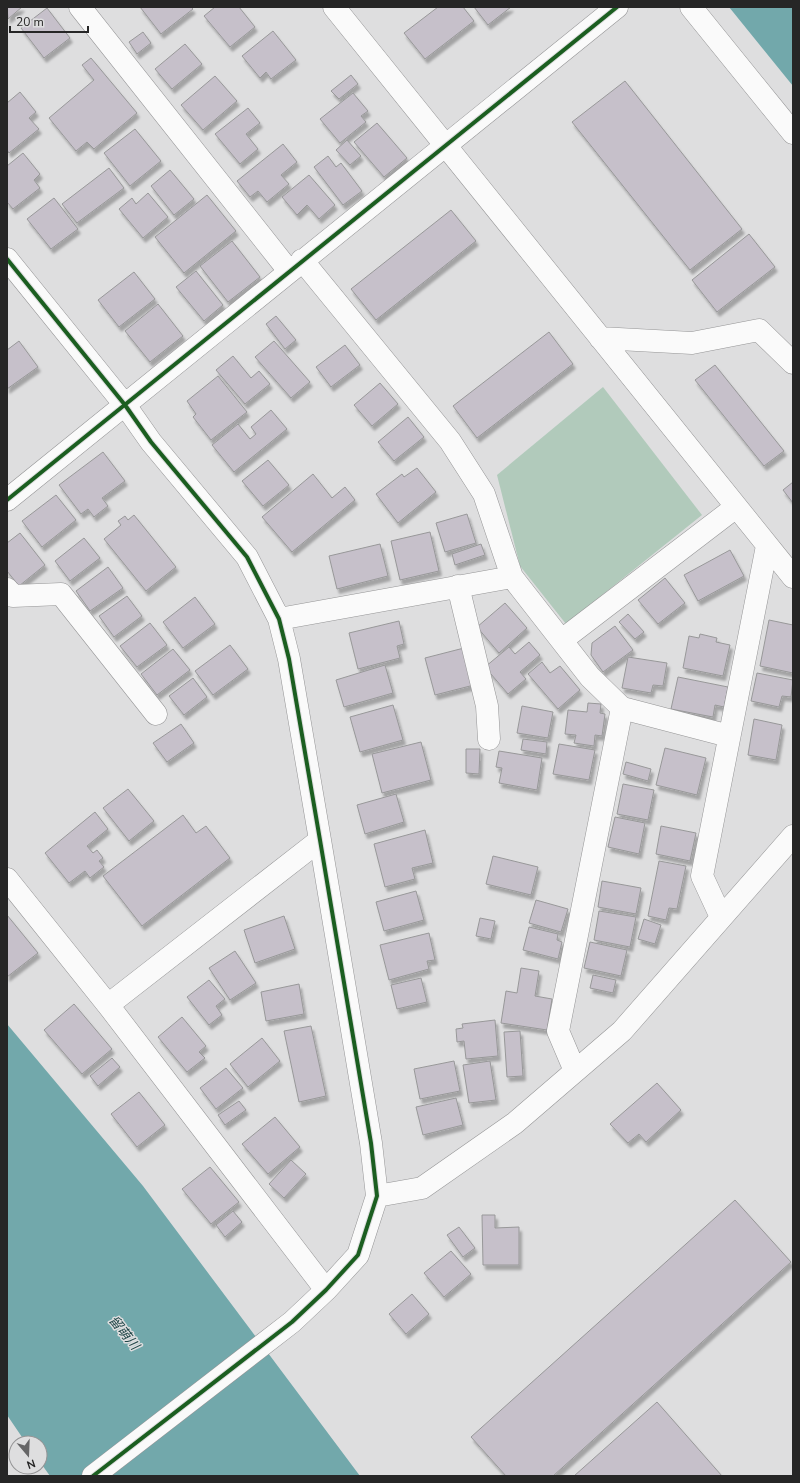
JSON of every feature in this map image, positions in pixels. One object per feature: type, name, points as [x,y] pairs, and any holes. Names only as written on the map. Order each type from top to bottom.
[{"type":"street","points":[[80,7],[295,266],[450,441],[484,494],[512,577],[590,677],[622,708],[729,736]]},
{"type":"street","points":[[334,7],[793,577]]},
{"type":"street","points":[[7,500],[617,7]]},
{"type":"street","points":[[691,7],[793,133]]},
{"type":"street","points":[[7,259],[125,405],[151,442],[247,557],[279,618],[289,659],[320,840],[371,1143],[377,1196],[358,1255],[326,1290],[292,1322],[93,1476]]},
{"type":"street","points":[[600,338],[692,343],[759,330],[793,363]]},
{"type":"street","points":[[562,640],[736,508]]},
{"type":"street","points":[[721,917],[702,876],[767,546]]},
{"type":"street","points":[[279,618],[512,577]]},
{"type":"street","points":[[458,586],[487,706],[489,739]]},
{"type":"street","points":[[7,589],[13,596],[61,594],[156,714]]},
{"type":"street","points":[[575,1071],[558,1031],[622,708]]},
{"type":"street","points":[[377,1196],[422,1188],[515,1123],[622,1031],[793,836]]},
{"type":"street","points":[[108,1005],[320,840]]},
{"type":"street","points":[[7,879],[108,1005],[326,1290]]},
{"type":"green space","points":[[603,387],[702,515],[566,624],[520,566],[497,475]]},
{"type":"water","points":[[729,7],[793,7],[793,86]]},
{"type":"water","name":"留萌川","points":[[7,1024],[143,1186],[360,1476],[50,1476],[48,1473],[48,1435],[21,1435],[7,1415]]},
{"type":"building","points":[[7,7],[22,7],[8,19]]},
{"type":"building","points":[[140,7],[191,7],[193,9],[161,34]]},
{"type":"building","points":[[215,7],[239,7],[255,27],[230,47],[204,16]]},
{"type":"building","points":[[438,7],[463,7],[474,21],[425,59],[404,33]]},
{"type":"building","points":[[474,7],[511,7],[488,25]]},
{"type":"building","points":[[47,8],[70,38],[44,58],[21,28]]},
{"type":"building","points":[[273,31],[296,60],[271,79],[266,72],[260,78],[242,56]]},
{"type":"building","points":[[143,32],[151,43],[137,54],[129,42]]},
{"type":"building","points":[[185,44],[202,64],[172,89],[155,69]]},
{"type":"building","points":[[91,58],[137,113],[94,149],[87,142],[76,151],[49,118],[94,80],[82,65]]},
{"type":"building","points":[[351,75],[358,84],[339,99],[331,91]]},
{"type":"building","points":[[215,76],[237,101],[203,130],[181,105]]},
{"type":"building","points":[[625,81],[742,229],[690,270],[572,122]]},
{"type":"building","points":[[20,92],[36,112],[29,118],[39,129],[9,153],[7,150],[7,103]]},
{"type":"building","points":[[353,93],[368,111],[361,116],[366,122],[340,143],[320,119]]},
{"type":"building","points":[[248,108],[260,123],[246,134],[258,149],[240,164],[215,134]]},
{"type":"building","points":[[377,123],[407,158],[384,177],[354,142]]},
{"type":"building","points":[[135,129],[161,161],[130,186],[104,153]]},
{"type":"building","points":[[347,140],[361,156],[350,165],[336,150]]},
{"type":"building","points":[[283,144],[297,162],[281,175],[289,184],[267,202],[258,191],[250,197],[237,181]]},
{"type":"building","points":[[23,153],[40,174],[34,180],[40,188],[13,209],[7,202],[7,166]]},
{"type":"building","points":[[328,156],[336,167],[341,163],[362,191],[343,205],[314,167]]},
{"type":"building","points":[[109,168],[124,188],[77,223],[62,204]]},
{"type":"building","points":[[170,170],[194,199],[174,215],[151,186]]},
{"type":"building","points":[[309,175],[335,205],[319,219],[307,205],[297,215],[282,197]]},
{"type":"building","points":[[148,193],[168,217],[143,238],[119,209],[132,198],[136,204]]},
{"type":"building","points":[[207,195],[236,231],[184,273],[155,237]]},
{"type":"building","points":[[54,198],[78,229],[51,249],[27,219]]},
{"type":"building","points":[[451,210],[476,241],[376,320],[351,289]]},
{"type":"building","points":[[749,234],[775,267],[717,312],[692,280]]},
{"type":"building","points":[[232,241],[260,277],[228,302],[200,266]]},
{"type":"building","points":[[196,271],[223,305],[204,321],[176,287]]},
{"type":"building","points":[[134,272],[155,299],[119,327],[98,300]]},
{"type":"building","points":[[158,304],[183,336],[150,362],[125,331]]},
{"type":"building","points":[[276,316],[296,340],[285,349],[266,324]]},
{"type":"building","points":[[549,332],[573,364],[477,438],[453,406]]},
{"type":"building","points":[[19,341],[38,367],[7,389],[7,350]]},
{"type":"building","points":[[274,341],[310,382],[291,398],[255,357]]},
{"type":"building","points":[[345,345],[360,365],[331,387],[316,367]]},
{"type":"building","points":[[233,356],[251,378],[259,371],[270,384],[245,404],[216,370]]},
{"type":"building","points":[[715,365],[784,451],[764,466],[695,380]]},
{"type":"building","points":[[218,376],[247,412],[211,440],[193,417],[196,414],[187,401]]},
{"type":"building","points":[[380,383],[398,404],[372,426],[354,405]]},
{"type":"building","points":[[271,410],[287,429],[234,472],[212,445],[238,424],[250,439],[256,434],[251,427]]},
{"type":"building","points":[[408,417],[424,437],[394,461],[378,442]]},
{"type":"building","points":[[103,452],[125,481],[102,498],[108,506],[94,517],[88,509],[81,514],[59,485]]},
{"type":"building","points":[[268,460],[289,485],[263,506],[242,481]]},
{"type":"building","points":[[417,468],[436,492],[398,523],[376,494],[402,474],[404,477]]},
{"type":"building","points":[[313,474],[332,498],[345,487],[355,500],[292,552],[262,517]]},
{"type":"building","points":[[793,482],[793,503],[783,490]]},
{"type":"building","points":[[56,495],[76,520],[42,547],[22,521]]},
{"type":"building","points":[[467,514],[476,543],[445,552],[436,523]]},
{"type":"building","points":[[134,515],[176,567],[146,591],[104,539],[121,525],[118,521],[125,516],[128,520]]},
{"type":"building","points":[[430,532],[439,571],[400,580],[391,541]]},
{"type":"building","points":[[20,533],[45,565],[19,586],[7,571],[7,543]]},
{"type":"building","points":[[84,538],[100,558],[70,581],[55,561]]},
{"type":"building","points":[[380,544],[388,576],[337,589],[329,556]]},
{"type":"building","points":[[481,544],[485,555],[455,565],[452,554]]},
{"type":"building","points":[[730,550],[744,576],[698,601],[684,575]]},
{"type":"building","points":[[108,567],[123,588],[90,611],[76,591]]},
{"type":"building","points":[[665,578],[685,603],[658,624],[638,600]]},
{"type":"building","points":[[127,596],[142,616],[114,637],[99,616]]},
{"type":"building","points":[[195,597],[215,624],[183,648],[163,622]]},
{"type":"building","points":[[505,603],[527,628],[499,653],[477,627]]},
{"type":"building","points":[[628,614],[644,632],[635,639],[619,622]]},
{"type":"building","points":[[769,620],[793,625],[793,673],[760,666]]},
{"type":"building","points":[[399,621],[404,644],[397,646],[400,658],[358,669],[349,633]]},
{"type":"building","points":[[150,623],[167,645],[137,667],[120,646]]},
{"type":"building","points":[[615,626],[633,650],[603,672],[591,655],[592,643]]},
{"type":"building","points":[[700,634],[717,638],[716,642],[730,645],[723,676],[683,668],[689,636],[699,638]]},
{"type":"building","points":[[529,642],[540,655],[520,672],[526,679],[508,694],[485,667],[509,647],[515,654]]},
{"type":"building","points":[[230,645],[248,669],[213,695],[195,671]]},
{"type":"building","points":[[464,648],[474,685],[435,695],[425,658]]},
{"type":"building","points":[[173,649],[190,670],[157,695],[141,674]]},
{"type":"building","points":[[628,657],[667,663],[663,686],[653,685],[651,693],[622,688]]},
{"type":"building","points":[[542,662],[550,673],[560,666],[580,690],[558,709],[528,674]]},
{"type":"building","points":[[385,665],[393,693],[344,707],[336,680]]},
{"type":"building","points":[[757,673],[793,680],[791,697],[782,696],[779,707],[751,701]]},
{"type":"building","points":[[678,677],[728,687],[724,707],[715,705],[713,717],[671,709]]},
{"type":"building","points":[[193,678],[207,697],[184,715],[169,696]]},
{"type":"building","points":[[588,703],[601,704],[600,713],[605,714],[602,736],[595,735],[594,746],[574,743],[576,735],[565,734],[568,710],[587,712]]},
{"type":"building","points":[[393,705],[403,740],[360,752],[350,717]]},
{"type":"building","points":[[522,706],[553,712],[548,738],[517,733]]},
{"type":"building","points":[[754,719],[782,725],[776,760],[748,755]]},
{"type":"building","points":[[181,724],[194,743],[167,762],[153,743]]},
{"type":"building","points":[[523,739],[547,742],[546,754],[521,750]]},
{"type":"building","points":[[421,742],[431,780],[382,793],[372,754]]},
{"type":"building","points":[[559,744],[595,750],[589,780],[553,774]]},
{"type":"building","points":[[665,748],[706,758],[697,795],[656,785]]},
{"type":"building","points":[[466,749],[480,749],[479,774],[466,773]]},
{"type":"building","points":[[499,751],[542,758],[537,790],[499,783],[502,768],[496,767]]},
{"type":"building","points":[[626,762],[651,769],[648,781],[623,774]]},
{"type":"building","points":[[623,784],[654,790],[648,820],[617,814]]},
{"type":"building","points":[[128,789],[154,821],[129,841],[103,808]]},
{"type":"building","points":[[396,794],[404,822],[365,834],[357,805]]},
{"type":"building","points":[[95,812],[108,829],[87,846],[93,853],[97,850],[103,858],[99,861],[104,867],[90,878],[85,871],[69,883],[45,853]]},
{"type":"building","points":[[183,815],[196,833],[206,826],[230,858],[142,926],[103,876]]},
{"type":"building","points":[[615,817],[645,823],[639,854],[608,847]]},
{"type":"building","points":[[661,826],[696,833],[690,861],[656,854]]},
{"type":"building","points":[[425,830],[433,863],[412,868],[415,879],[385,887],[374,844]]},
{"type":"building","points":[[493,856],[538,867],[531,895],[486,884]]},
{"type":"building","points":[[659,861],[686,866],[677,909],[669,908],[666,920],[648,916]]},
{"type":"building","points":[[602,881],[641,888],[636,914],[598,907]]},
{"type":"building","points":[[416,891],[424,920],[384,931],[376,902]]},
{"type":"building","points":[[536,900],[568,909],[561,932],[529,923]]},
{"type":"building","points":[[599,911],[636,917],[630,947],[594,940]]},
{"type":"building","points":[[7,915],[38,953],[7,977]]},
{"type":"building","points":[[284,916],[295,949],[255,963],[244,930]]},
{"type":"building","points":[[480,918],[495,921],[491,939],[476,936]]},
{"type":"building","points":[[644,919],[661,925],[655,944],[638,939]]},
{"type":"building","points":[[529,927],[558,934],[557,940],[562,942],[558,959],[523,950]]},
{"type":"building","points":[[429,933],[435,960],[427,961],[429,969],[389,980],[380,945]]},
{"type":"building","points":[[590,942],[627,950],[621,976],[584,968]]},
{"type":"building","points":[[235,951],[256,983],[230,1000],[209,968]]},
{"type":"building","points":[[521,968],[539,971],[535,996],[552,999],[547,1030],[501,1023],[506,991],[517,993]]},
{"type":"building","points":[[593,975],[616,980],[613,993],[590,988]]},
{"type":"building","points":[[421,978],[427,1002],[397,1009],[391,985]]},
{"type":"building","points":[[209,980],[225,999],[216,1006],[222,1015],[209,1025],[187,997]]},
{"type":"building","points":[[299,984],[304,1014],[266,1021],[261,992]]},
{"type":"building","points":[[74,1004],[112,1049],[82,1074],[44,1030]]},
{"type":"building","points":[[182,1017],[206,1046],[199,1052],[205,1058],[187,1072],[158,1037]]},
{"type":"building","points":[[495,1020],[498,1056],[466,1059],[464,1041],[457,1042],[456,1029],[463,1028],[462,1024]]},
{"type":"building","points":[[311,1026],[326,1096],[299,1102],[284,1031]]},
{"type":"building","points":[[520,1031],[523,1076],[507,1077],[504,1032]]},
{"type":"building","points":[[262,1038],[280,1061],[248,1087],[230,1064]]},
{"type":"building","points":[[112,1058],[120,1067],[98,1086],[90,1076]]},
{"type":"building","points":[[454,1061],[460,1091],[420,1099],[414,1069]]},
{"type":"building","points":[[490,1061],[496,1100],[469,1103],[463,1065]]},
{"type":"building","points":[[226,1068],[243,1088],[216,1109],[200,1088]]},
{"type":"building","points":[[657,1083],[681,1110],[646,1142],[639,1134],[628,1143],[610,1124]]},
{"type":"building","points":[[139,1092],[165,1125],[137,1147],[111,1114]]},
{"type":"building","points":[[456,1098],[463,1125],[423,1135],[416,1107]]},
{"type":"building","points":[[239,1101],[246,1110],[225,1125],[218,1115]]},
{"type":"building","points":[[275,1117],[300,1147],[268,1174],[242,1144]]},
{"type":"building","points":[[291,1160],[306,1174],[284,1198],[269,1184]]},
{"type":"building","points":[[210,1167],[239,1202],[211,1224],[182,1189]]},
{"type":"building","points":[[735,1200],[791,1262],[553,1476],[506,1476],[471,1437]]},
{"type":"building","points":[[233,1211],[242,1222],[225,1237],[216,1225]]},
{"type":"building","points":[[482,1215],[495,1215],[495,1228],[519,1227],[519,1265],[483,1265]]},
{"type":"building","points":[[459,1227],[475,1248],[463,1257],[447,1235]]},
{"type":"building","points":[[451,1251],[471,1274],[444,1297],[424,1273]]},
{"type":"building","points":[[412,1294],[429,1314],[406,1334],[389,1314]]},
{"type":"building","points":[[657,1402],[722,1476],[574,1476]]},
{"type":"cycle path","points":[[7,500],[617,7]]},
{"type":"cycle path","points":[[7,259],[125,405],[151,442],[247,557],[279,619],[289,659],[320,840],[371,1143],[377,1196],[358,1255],[326,1290],[292,1322],[93,1476]]}]
